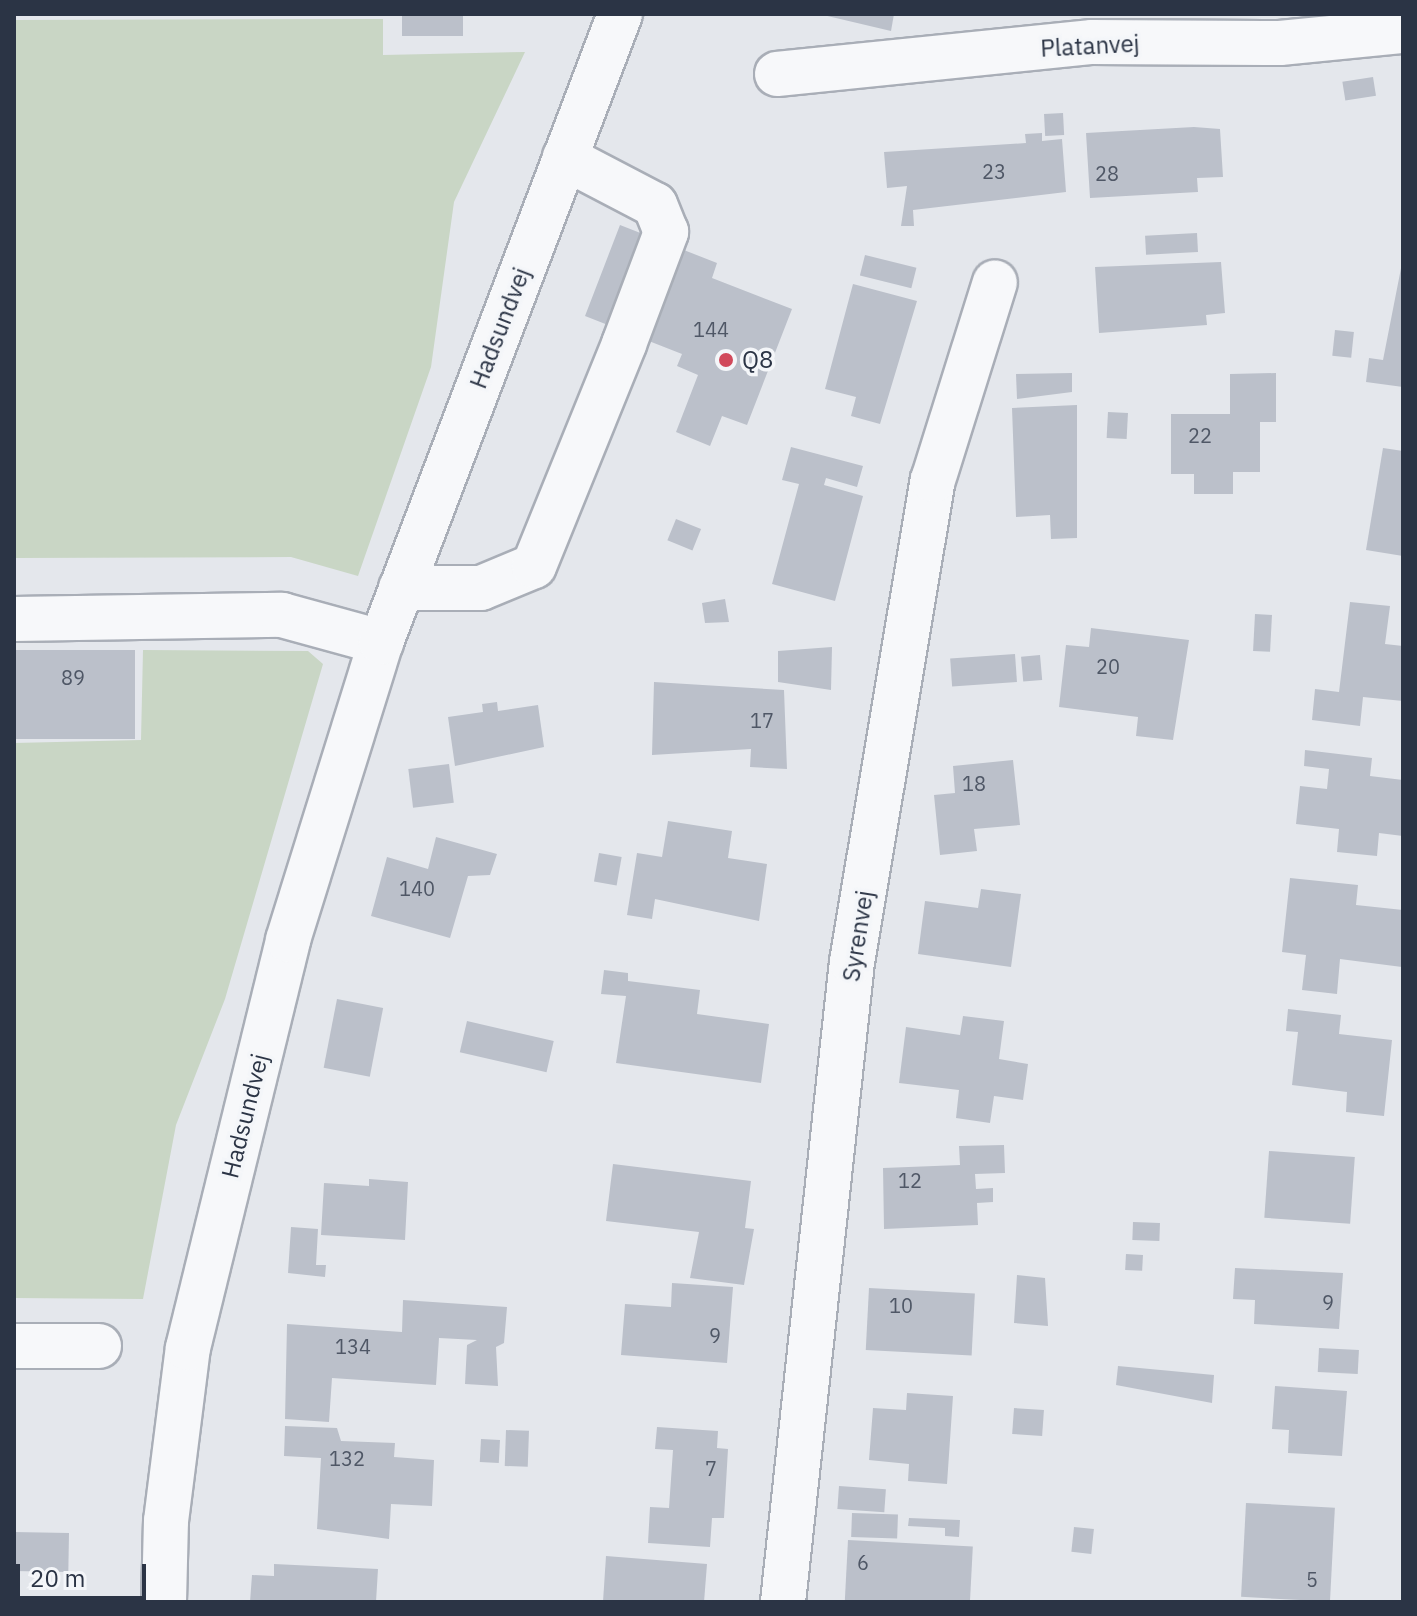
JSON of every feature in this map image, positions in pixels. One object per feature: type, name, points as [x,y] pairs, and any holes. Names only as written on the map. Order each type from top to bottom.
[{"type":"street","name":"Hadsundvej","points":[[164,1602],[166,1521],[188,1348],[288,940],[381,642],[620,14]]},
{"type":"street","name":"Platanvej","points":[[777,74],[1092,42],[1280,43],[1403,31]]},
{"type":"street","points":[[401,588],[481,588],[534,566],[629,330],[666,232],[655,205],[565,158]]},
{"type":"street","name":"Syrenvej","points":[[783,1602],[852,962],[933,480],[995,282]]},
{"type":"street","points":[[14,619],[282,615],[381,642]]},
{"type":"street","points":[[14,1346],[99,1346]]},
{"type":"green space","points":[[383,19],[383,55],[525,52],[454,202],[431,367],[358,576],[291,557],[14,558],[14,20]]},
{"type":"green space","points":[[143,650],[308,651],[323,664],[225,999],[176,1125],[143,1299],[14,1298],[14,743],[141,740]]},
{"type":"building","points":[[402,14],[463,14],[463,36],[402,36]]},
{"type":"building","points":[[819,14],[894,14],[891,31]]},
{"type":"building","points":[[1373,77],[1376,96],[1345,101],[1342,82]]},
{"type":"building","points":[[1063,113],[1064,135],[1045,136],[1044,114]]},
{"type":"building","points":[[1194,127],[1220,129],[1223,177],[1197,178],[1198,192],[1090,198],[1086,133]]},
{"type":"building","points":[[1042,133],[1042,141],[1062,139],[1066,192],[913,210],[914,226],[901,226],[907,186],[887,188],[884,152],[1026,143],[1025,134]]},
{"type":"building","points":[[620,225],[717,263],[712,278],[792,309],[747,425],[722,416],[710,446],[676,432],[698,375],[677,366],[682,354],[585,316]]},
{"type":"building","points":[[1197,233],[1198,252],[1146,255],[1145,236]]},
{"type":"building","points":[[865,255],[916,268],[911,288],[860,275]]},
{"type":"building","points":[[1403,258],[1403,387],[1366,382],[1369,358],[1383,360]]},
{"type":"building","points":[[1221,262],[1225,313],[1206,315],[1207,325],[1099,333],[1095,267]]},
{"type":"building","points":[[853,284],[917,301],[880,424],[851,416],[856,397],[825,389]]},
{"type":"building","points":[[1335,330],[1354,332],[1351,358],[1332,356]]},
{"type":"building","points":[[1072,373],[1072,392],[1017,399],[1016,374]]},
{"type":"building","points":[[1276,373],[1276,422],[1260,422],[1260,472],[1233,472],[1233,494],[1194,494],[1194,474],[1171,474],[1171,414],[1230,414],[1230,374]]},
{"type":"building","points":[[1077,405],[1077,538],[1051,539],[1050,515],[1016,517],[1012,408]]},
{"type":"building","points":[[1108,412],[1128,413],[1127,439],[1107,438]]},
{"type":"building","points":[[791,447],[863,466],[857,487],[826,478],[824,485],[863,496],[835,601],[772,584],[799,484],[782,480]]},
{"type":"building","points":[[1383,448],[1403,451],[1403,556],[1366,550]]},
{"type":"building","points":[[676,519],[701,529],[692,550],[667,540]]},
{"type":"building","points":[[725,599],[729,622],[705,623],[702,603]]},
{"type":"building","points":[[1350,602],[1390,606],[1385,644],[1403,646],[1403,701],[1363,697],[1360,726],[1312,720],[1315,689],[1339,692]]},
{"type":"building","points":[[1255,614],[1272,615],[1270,652],[1253,651]]},
{"type":"building","points":[[1091,628],[1189,640],[1173,740],[1136,736],[1138,717],[1059,707],[1066,645],[1089,647]]},
{"type":"building","points":[[832,647],[831,690],[778,682],[778,651]]},
{"type":"building","points":[[14,650],[135,650],[135,739],[14,739]]},
{"type":"building","points":[[1015,654],[1017,682],[952,686],[950,659]]},
{"type":"building","points":[[1040,655],[1042,680],[1023,682],[1021,657]]},
{"type":"building","points":[[654,682],[784,690],[787,769],[750,767],[751,749],[652,755]]},
{"type":"building","points":[[497,702],[498,711],[538,705],[544,747],[455,766],[448,717],[483,712],[482,704]]},
{"type":"building","points":[[1305,750],[1372,758],[1370,776],[1403,780],[1403,836],[1379,833],[1377,856],[1337,852],[1339,829],[1296,824],[1300,786],[1327,789],[1329,769],[1304,766]]},
{"type":"building","points":[[1013,760],[1020,825],[974,829],[977,851],[940,855],[934,795],[955,793],[953,766]]},
{"type":"building","points":[[449,764],[454,803],[413,808],[408,769]]},
{"type":"building","points":[[668,821],[732,831],[728,858],[767,864],[759,921],[655,899],[652,919],[627,915],[637,853],[662,857]]},
{"type":"building","points":[[436,837],[497,854],[490,875],[468,876],[450,938],[371,916],[387,857],[428,869]]},
{"type":"building","points":[[599,853],[622,857],[617,886],[594,882]]},
{"type":"building","points":[[1290,878],[1358,885],[1356,905],[1403,910],[1402,967],[1340,959],[1337,994],[1302,990],[1306,955],[1282,952]]},
{"type":"building","points":[[981,889],[1021,894],[1011,967],[918,954],[925,901],[978,908]]},
{"type":"building","points":[[604,970],[628,973],[628,981],[700,990],[697,1014],[769,1024],[761,1083],[616,1063],[626,996],[601,994]]},
{"type":"building","points":[[337,999],[383,1008],[370,1077],[324,1068]]},
{"type":"building","points":[[1288,1009],[1341,1015],[1339,1034],[1392,1040],[1384,1116],[1346,1112],[1347,1092],[1292,1085],[1298,1032],[1286,1031]]},
{"type":"building","points":[[963,1016],[1004,1021],[999,1059],[1028,1064],[1023,1100],[994,1096],[990,1123],[956,1118],[959,1090],[899,1083],[906,1027],[960,1035]]},
{"type":"building","points":[[467,1021],[554,1041],[547,1072],[460,1052]]},
{"type":"building","points":[[1004,1145],[1005,1173],[975,1174],[976,1189],[993,1188],[993,1202],[977,1203],[978,1225],[884,1229],[883,1168],[960,1165],[959,1146]]},
{"type":"building","points":[[1269,1151],[1355,1157],[1350,1224],[1264,1218]]},
{"type":"building","points":[[613,1164],[751,1181],[745,1228],[754,1229],[744,1285],[690,1278],[699,1232],[606,1221]]},
{"type":"building","points":[[369,1179],[408,1182],[405,1240],[321,1235],[324,1183],[369,1186]]},
{"type":"building","points":[[1133,1222],[1160,1223],[1159,1241],[1132,1240]]},
{"type":"building","points":[[291,1227],[318,1229],[316,1265],[326,1265],[325,1277],[288,1273]]},
{"type":"building","points":[[1126,1254],[1143,1255],[1142,1271],[1125,1270]]},
{"type":"building","points":[[1235,1268],[1343,1273],[1339,1329],[1254,1324],[1255,1300],[1233,1299]]},
{"type":"building","points":[[1017,1275],[1045,1278],[1048,1326],[1014,1323]]},
{"type":"building","points":[[672,1283],[733,1287],[727,1363],[621,1355],[625,1304],[671,1307]]},
{"type":"building","points":[[869,1288],[975,1294],[972,1355],[866,1350]]},
{"type":"building","points":[[403,1300],[507,1307],[504,1343],[496,1347],[498,1386],[465,1384],[467,1345],[477,1340],[439,1338],[436,1385],[332,1378],[329,1422],[285,1419],[287,1324],[402,1332]]},
{"type":"building","points":[[1319,1348],[1359,1350],[1358,1374],[1318,1372]]},
{"type":"building","points":[[1118,1366],[1214,1375],[1212,1403],[1116,1385]]},
{"type":"building","points":[[1275,1386],[1347,1391],[1342,1456],[1288,1453],[1289,1430],[1272,1429]]},
{"type":"building","points":[[907,1393],[953,1396],[947,1484],[908,1481],[909,1464],[869,1460],[873,1408],[906,1410]]},
{"type":"building","points":[[1014,1408],[1044,1410],[1042,1436],[1012,1434]]},
{"type":"building","points":[[285,1426],[337,1428],[341,1441],[395,1443],[394,1457],[434,1460],[432,1506],[391,1504],[389,1539],[317,1529],[321,1458],[284,1456]]},
{"type":"building","points":[[657,1427],[718,1431],[717,1448],[728,1449],[724,1518],[712,1518],[710,1547],[648,1543],[650,1507],[669,1508],[673,1450],[655,1449]]},
{"type":"building","points":[[506,1430],[529,1431],[528,1467],[505,1466]]},
{"type":"building","points":[[481,1439],[500,1440],[499,1463],[480,1462]]},
{"type":"building","points":[[839,1486],[886,1489],[884,1512],[837,1509]]},
{"type":"building","points":[[1246,1503],[1335,1508],[1330,1602],[1241,1597]]},
{"type":"building","points":[[852,1513],[898,1515],[897,1539],[851,1537]]},
{"type":"building","points":[[909,1518],[960,1520],[959,1537],[945,1536],[945,1528],[908,1526]]},
{"type":"building","points":[[1074,1527],[1094,1529],[1091,1554],[1071,1552]]},
{"type":"building","points":[[14,1532],[69,1533],[68,1572],[14,1571]]},
{"type":"building","points":[[848,1540],[973,1547],[970,1602],[845,1602]]},
{"type":"building","points":[[606,1556],[707,1564],[704,1602],[603,1602]]},
{"type":"building","points":[[274,1564],[378,1569],[376,1602],[250,1602],[252,1575],[274,1576]]},
{"type":"place","name":"Q8","points":[[726,360]]}]
